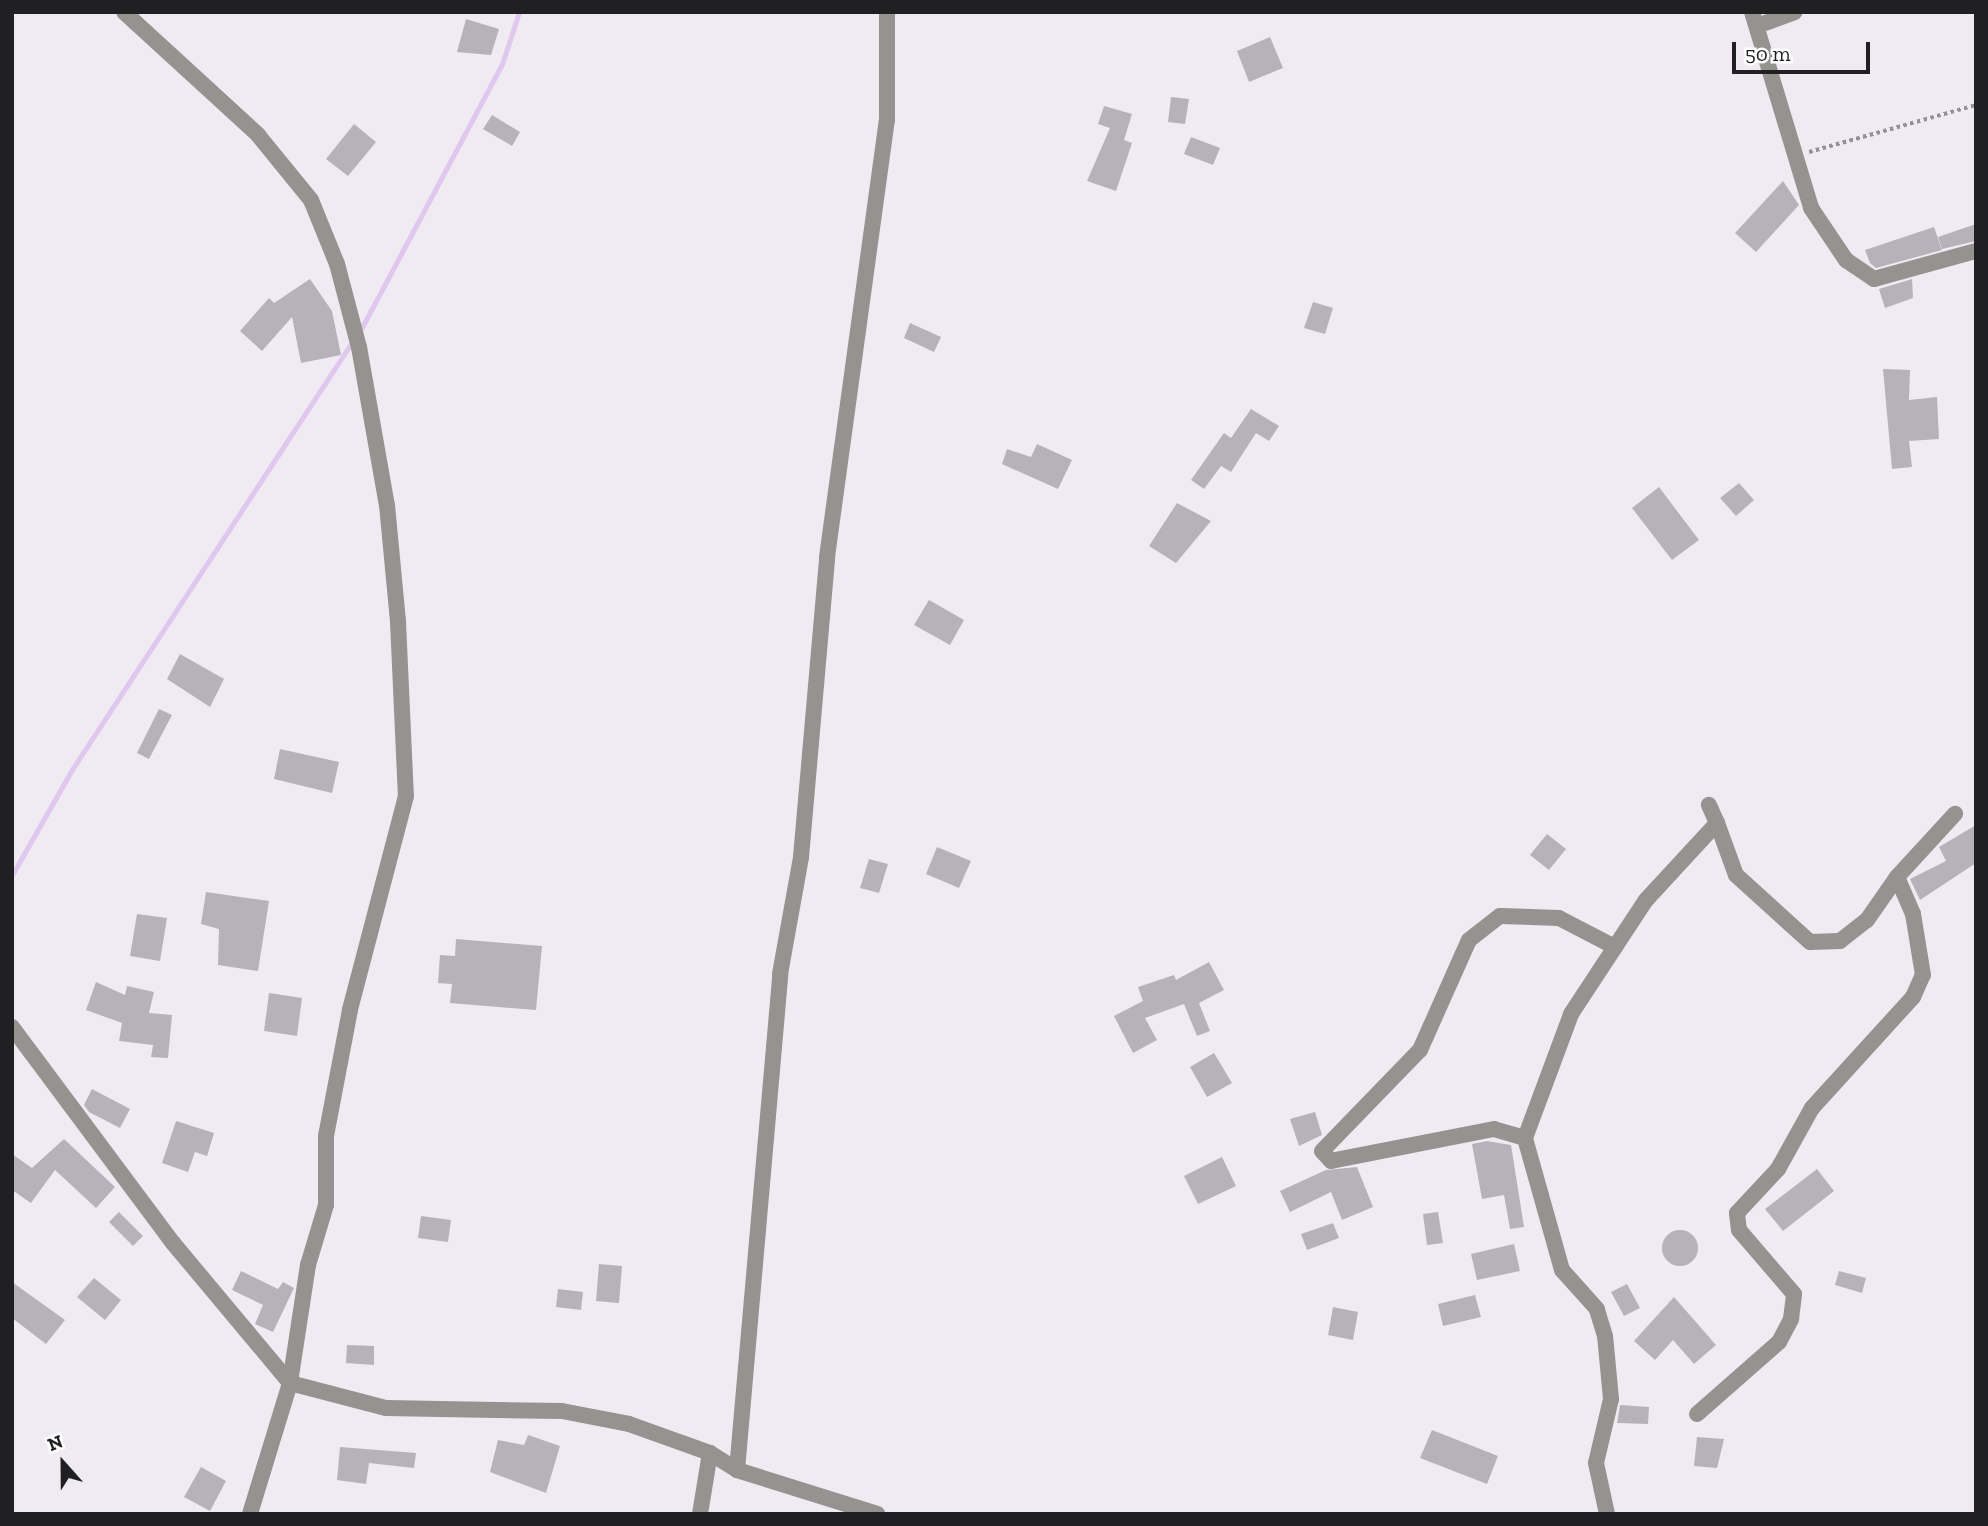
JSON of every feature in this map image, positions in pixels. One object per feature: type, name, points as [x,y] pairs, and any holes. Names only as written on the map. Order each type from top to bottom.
[{"type":"street","points":[[124,12],[250,127],[311,200],[348,303],[387,505],[404,697],[406,796],[349,1010],[326,1136],[326,1205],[308,1265],[290,1383],[250,1514]]},
{"type":"street","points":[[737,1470],[780,974],[801,857],[827,557],[887,120],[887,12]]},
{"type":"street","points":[[1794,12],[1754,19],[1824,234],[1874,279],[1976,251]]},
{"type":"street","points":[[1709,805],[1736,874],[1810,942],[1849,934],[1955,814]]},
{"type":"street","points":[[1607,1514],[1595,1463],[1611,1399],[1605,1336],[1597,1309],[1562,1270],[1525,1138],[1570,1014],[1646,900],[1717,823]]},
{"type":"street","points":[[1697,1414],[1779,1342],[1791,1319],[1794,1294],[1739,1230],[1737,1213],[1778,1169],[1812,1108],[1913,997],[1923,975],[1913,914],[1897,877]]},
{"type":"street","points":[[1525,1138],[1494,1129],[1331,1161],[1322,1151],[1420,1050],[1469,940],[1500,916],[1559,918],[1615,947]]},
{"type":"street","points":[[12,1027],[173,1243],[290,1383],[386,1408],[562,1410],[629,1424],[710,1453],[737,1470],[877,1514]]},
{"type":"street","points":[[700,1514],[710,1453]]},
{"type":"path","points":[[1797,155],[1976,105]]},
{"type":"building","points":[[466,19],[499,29],[491,55],[457,52]]},
{"type":"building","points":[[1270,37],[1283,68],[1249,82],[1237,51]]},
{"type":"building","points":[[1171,97],[1189,99],[1185,124],[1168,122]]},
{"type":"building","points":[[1104,106],[1132,114],[1124,140],[1132,143],[1116,191],[1087,181],[1110,128],[1098,124]]},
{"type":"building","points":[[492,115],[520,132],[512,146],[483,129]]},
{"type":"building","points":[[354,124],[376,142],[348,176],[326,159]]},
{"type":"building","points":[[1191,137],[1220,148],[1213,165],[1184,154]]},
{"type":"building","points":[[1783,181],[1799,205],[1756,252],[1735,233]]},
{"type":"building","points":[[1976,224],[1976,241],[1942,249],[1938,237]]},
{"type":"building","points":[[1934,227],[1942,250],[1876,268],[1870,263],[1865,250]]},
{"type":"building","points":[[310,279],[332,311],[341,355],[301,363],[292,317],[262,351],[240,331],[269,298],[274,303]]},
{"type":"building","points":[[1912,279],[1913,298],[1885,308],[1879,289]]},
{"type":"building","points":[[1313,302],[1333,308],[1325,334],[1304,328]]},
{"type":"building","points":[[910,323],[941,337],[934,352],[904,338]]},
{"type":"building","points":[[1883,369],[1910,370],[1909,400],[1937,397],[1939,439],[1909,441],[1912,467],[1892,469]]},
{"type":"building","points":[[1251,409],[1279,426],[1269,441],[1256,433],[1231,472],[1221,466],[1204,489],[1191,480],[1224,433],[1231,438]]},
{"type":"building","points":[[1037,444],[1072,460],[1058,489],[1002,464],[1007,449],[1031,457]]},
{"type":"building","points":[[1739,483],[1754,500],[1736,516],[1720,498]]},
{"type":"building","points":[[1659,487],[1699,540],[1672,560],[1632,508]]},
{"type":"building","points":[[1177,503],[1211,521],[1176,563],[1149,546]]},
{"type":"building","points":[[929,600],[964,620],[950,645],[914,625]]},
{"type":"building","points":[[180,654],[224,679],[210,707],[167,679]]},
{"type":"building","points":[[159,709],[172,715],[149,759],[137,753]]},
{"type":"building","points":[[280,749],[339,762],[332,793],[274,779]]},
{"type":"building","points":[[1976,825],[1976,863],[1920,900],[1910,879],[1946,861],[1939,847]]},
{"type":"building","points":[[1547,834],[1566,849],[1549,870],[1530,855]]},
{"type":"building","points":[[937,847],[971,861],[959,888],[926,874]]},
{"type":"building","points":[[869,859],[888,864],[879,893],[860,888]]},
{"type":"building","points":[[206,892],[269,901],[258,971],[218,965],[219,929],[201,924]]},
{"type":"building","points":[[137,914],[167,918],[160,961],[130,956]]},
{"type":"building","points":[[456,939],[542,946],[536,1010],[450,1003],[452,984],[438,983],[440,955],[455,956]]},
{"type":"building","points":[[1209,962],[1224,990],[1199,1003],[1210,1031],[1197,1036],[1184,1004],[1145,1018],[1157,1040],[1133,1053],[1114,1016],[1143,1001],[1138,987],[1174,975],[1176,980]]},
{"type":"building","points":[[96,982],[125,995],[127,986],[154,992],[149,1013],[172,1015],[168,1058],[151,1057],[153,1045],[119,1041],[122,1023],[86,1010]]},
{"type":"building","points":[[269,993],[302,998],[297,1036],[264,1031]]},
{"type":"building","points":[[1214,1053],[1232,1083],[1207,1097],[1190,1067]]},
{"type":"building","points":[[92,1089],[130,1109],[120,1128],[89,1112],[84,1105]]},
{"type":"building","points":[[1315,1112],[1322,1135],[1299,1146],[1290,1119]]},
{"type":"building","points":[[176,1121],[214,1133],[207,1156],[195,1152],[188,1172],[162,1163]]},
{"type":"building","points":[[64,1139],[115,1187],[96,1208],[55,1170],[31,1203],[12,1190],[12,1154],[32,1168]]},
{"type":"building","points":[[1487,1141],[1511,1145],[1524,1227],[1510,1229],[1504,1195],[1482,1199],[1472,1144]]},
{"type":"building","points":[[1222,1157],[1236,1186],[1198,1204],[1184,1176]]},
{"type":"building","points":[[1357,1167],[1373,1207],[1342,1220],[1331,1192],[1290,1212],[1280,1191],[1326,1170]]},
{"type":"building","points":[[1817,1169],[1834,1191],[1783,1231],[1765,1209]]},
{"type":"building","points":[[119,1212],[143,1236],[133,1246],[109,1222]]},
{"type":"building","points":[[1438,1212],[1443,1243],[1427,1245],[1423,1214]]},
{"type":"building","points":[[421,1216],[451,1220],[448,1242],[418,1238]]},
{"type":"building","points":[[1333,1223],[1339,1238],[1307,1250],[1301,1234]]},
{"type":"building","points":[[1680,1230],[1693,1235],[1698,1248],[1693,1261],[1680,1266],[1667,1261],[1662,1248],[1667,1235]]},
{"type":"building","points":[[1514,1244],[1520,1271],[1477,1280],[1471,1254]]},
{"type":"building","points":[[599,1264],[622,1266],[619,1303],[596,1301]]},
{"type":"building","points":[[241,1271],[278,1289],[283,1282],[294,1288],[273,1332],[255,1324],[263,1305],[232,1290]]},
{"type":"building","points":[[1839,1271],[1866,1278],[1862,1293],[1835,1285]]},
{"type":"building","points":[[94,1278],[121,1300],[105,1320],[77,1297]]},
{"type":"building","points":[[12,1282],[65,1320],[46,1344],[12,1318]]},
{"type":"building","points":[[1627,1284],[1640,1308],[1624,1316],[1611,1292]]},
{"type":"building","points":[[558,1289],[583,1292],[581,1310],[556,1307]]},
{"type":"building","points":[[1475,1295],[1481,1317],[1443,1326],[1438,1304]]},
{"type":"building","points":[[1674,1297],[1716,1345],[1694,1364],[1673,1340],[1655,1360],[1634,1341]]},
{"type":"building","points":[[1333,1307],[1358,1312],[1353,1340],[1328,1335]]},
{"type":"building","points":[[347,1345],[374,1346],[374,1365],[346,1363]]},
{"type":"building","points":[[1620,1405],[1649,1407],[1648,1424],[1617,1423]]},
{"type":"building","points":[[1432,1430],[1498,1456],[1487,1484],[1420,1458]]},
{"type":"building","points":[[528,1435],[560,1446],[546,1493],[490,1472],[498,1440],[524,1445]]},
{"type":"building","points":[[1697,1437],[1724,1439],[1717,1468],[1694,1466]]},
{"type":"building","points":[[340,1447],[416,1453],[414,1468],[369,1463],[366,1484],[337,1480]]},
{"type":"building","points":[[201,1467],[226,1481],[210,1511],[184,1497]]},
{"type":"waterway","points":[[360,331],[502,64],[519,12]]},
{"type":"waterway","points":[[12,875],[71,771],[354,339]]}]
